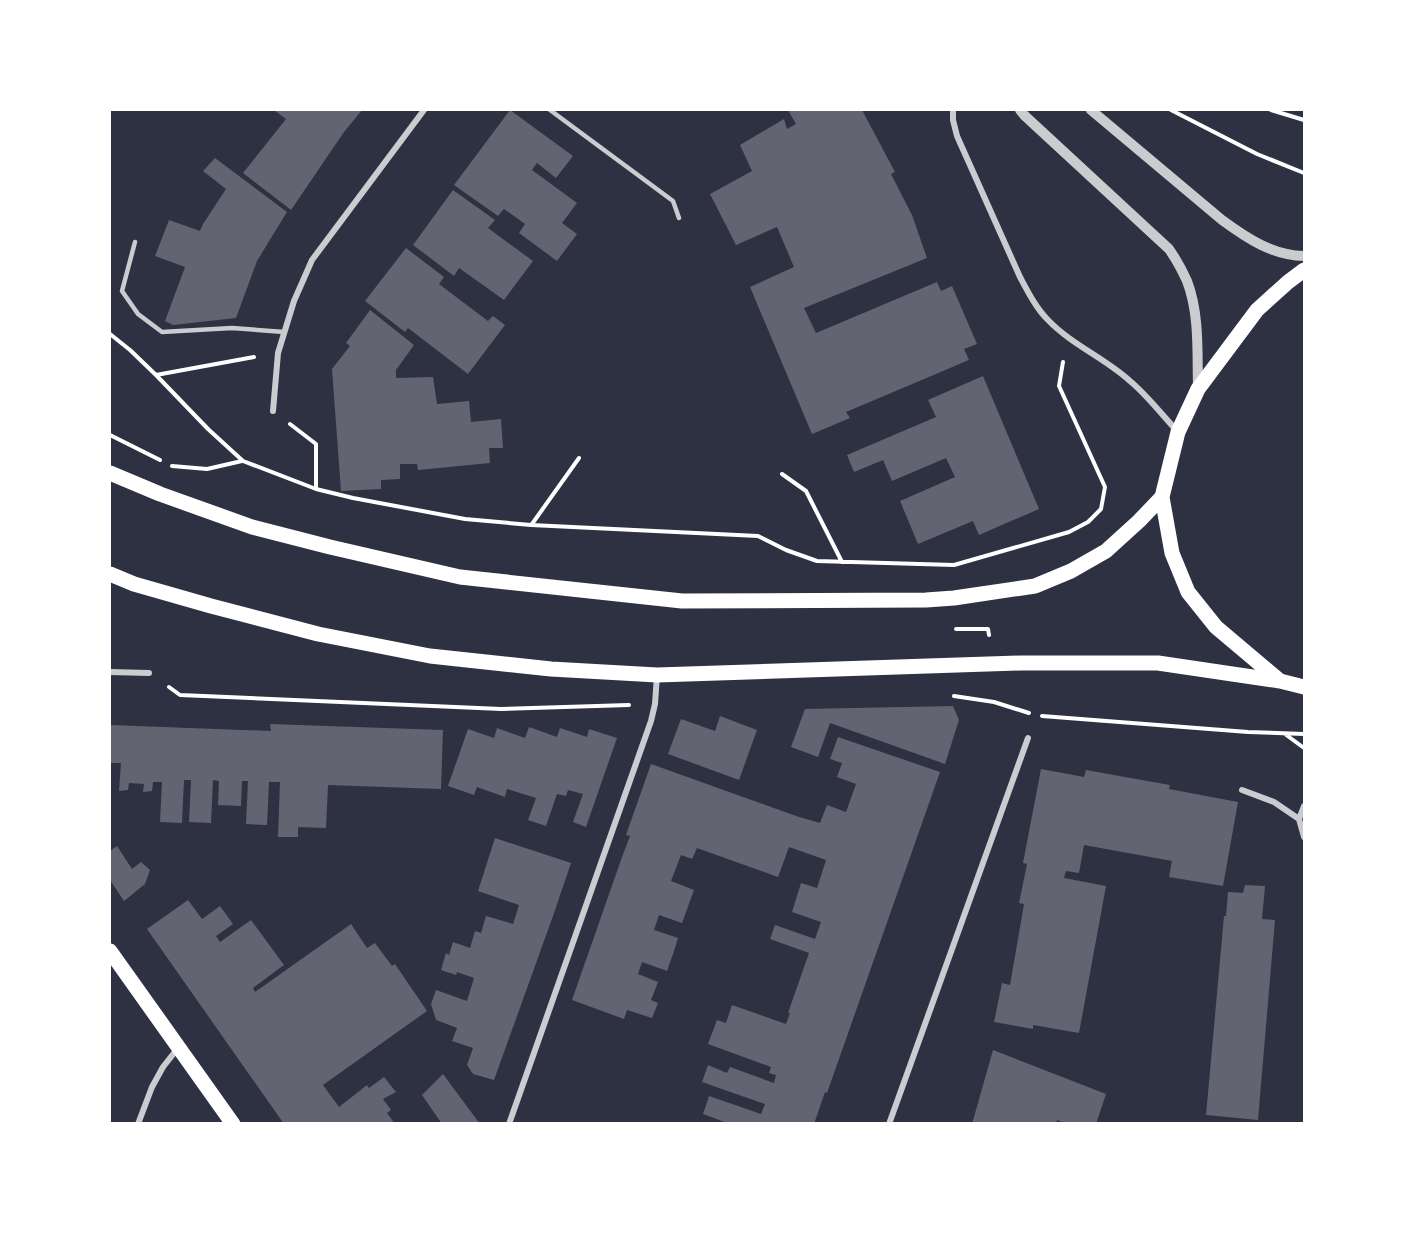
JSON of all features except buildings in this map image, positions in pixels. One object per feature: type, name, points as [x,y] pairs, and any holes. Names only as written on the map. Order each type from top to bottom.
[{"type":"main road","points":[[1280,681],[1216,627],[1188,592],[1172,553],[1162,497],[1178,432],[1198,389],[1257,310],[1305,270]]},
{"type":"main road","points":[[110,473],[160,494],[252,527],[330,548],[460,577],[682,601],[899,601],[954,598],[1035,586],[1071,571],[1106,551],[1162,497]]},
{"type":"main road","points":[[110,574],[134,584],[318,634],[430,656],[551,669],[657,675],[992,665],[1158,663],[1280,681],[1305,687]]},
{"type":"main road","points":[[110,951],[233,1124]]},
{"type":"street","points":[[273,411],[278,353],[294,301],[312,260],[423,110]]},
{"type":"street","points":[[953,110],[957,136],[1032,300],[1048,320],[1067,336],[1132,382],[1178,432]]},
{"type":"street","points":[[1020,110],[1169,249],[1180,265],[1193,304],[1198,389]]},
{"type":"street","points":[[1091,110],[1243,235],[1266,248],[1294,256],[1305,256]]},
{"type":"street","points":[[110,672],[149,673]]},
{"type":"street","points":[[509,1124],[651,721],[657,675]]},
{"type":"street","points":[[889,1124],[1028,738]]},
{"type":"street","points":[[1242,790],[1274,802],[1299,819],[1305,837]]},
{"type":"street","points":[[1299,819],[1305,806]]},
{"type":"street","points":[[138,1124],[152,1087],[163,1067],[178,1048]]},
{"type":"lane","points":[[550,110],[673,201],[680,218]]},
{"type":"lane","points":[[135,242],[122,291],[138,314],[162,332],[232,328],[284,332]]},
{"type":"path","points":[[1171,110],[1257,154],[1305,173]]},
{"type":"path","points":[[1271,110],[1305,120]]},
{"type":"path","points":[[110,334],[130,350],[243,461],[316,489],[465,519],[531,525],[758,536],[786,550],[817,561],[954,565],[1069,532],[1088,522],[1101,509],[1105,488],[1059,386]]},
{"type":"path","points":[[156,375],[278,353]]},
{"type":"path","points":[[273,411],[316,444],[316,489]]},
{"type":"path","points":[[110,435],[162,460]]},
{"type":"path","points":[[531,525],[579,458]]},
{"type":"path","points":[[172,465],[207,469],[243,461]]},
{"type":"path","points":[[782,474],[807,491],[842,562]]},
{"type":"path","points":[[954,565],[954,629],[988,629],[994,702],[1036,716],[1305,735]]},
{"type":"path","points":[[180,695],[501,709],[627,706]]},
{"type":"path","points":[[1284,733],[1305,748]]}]
